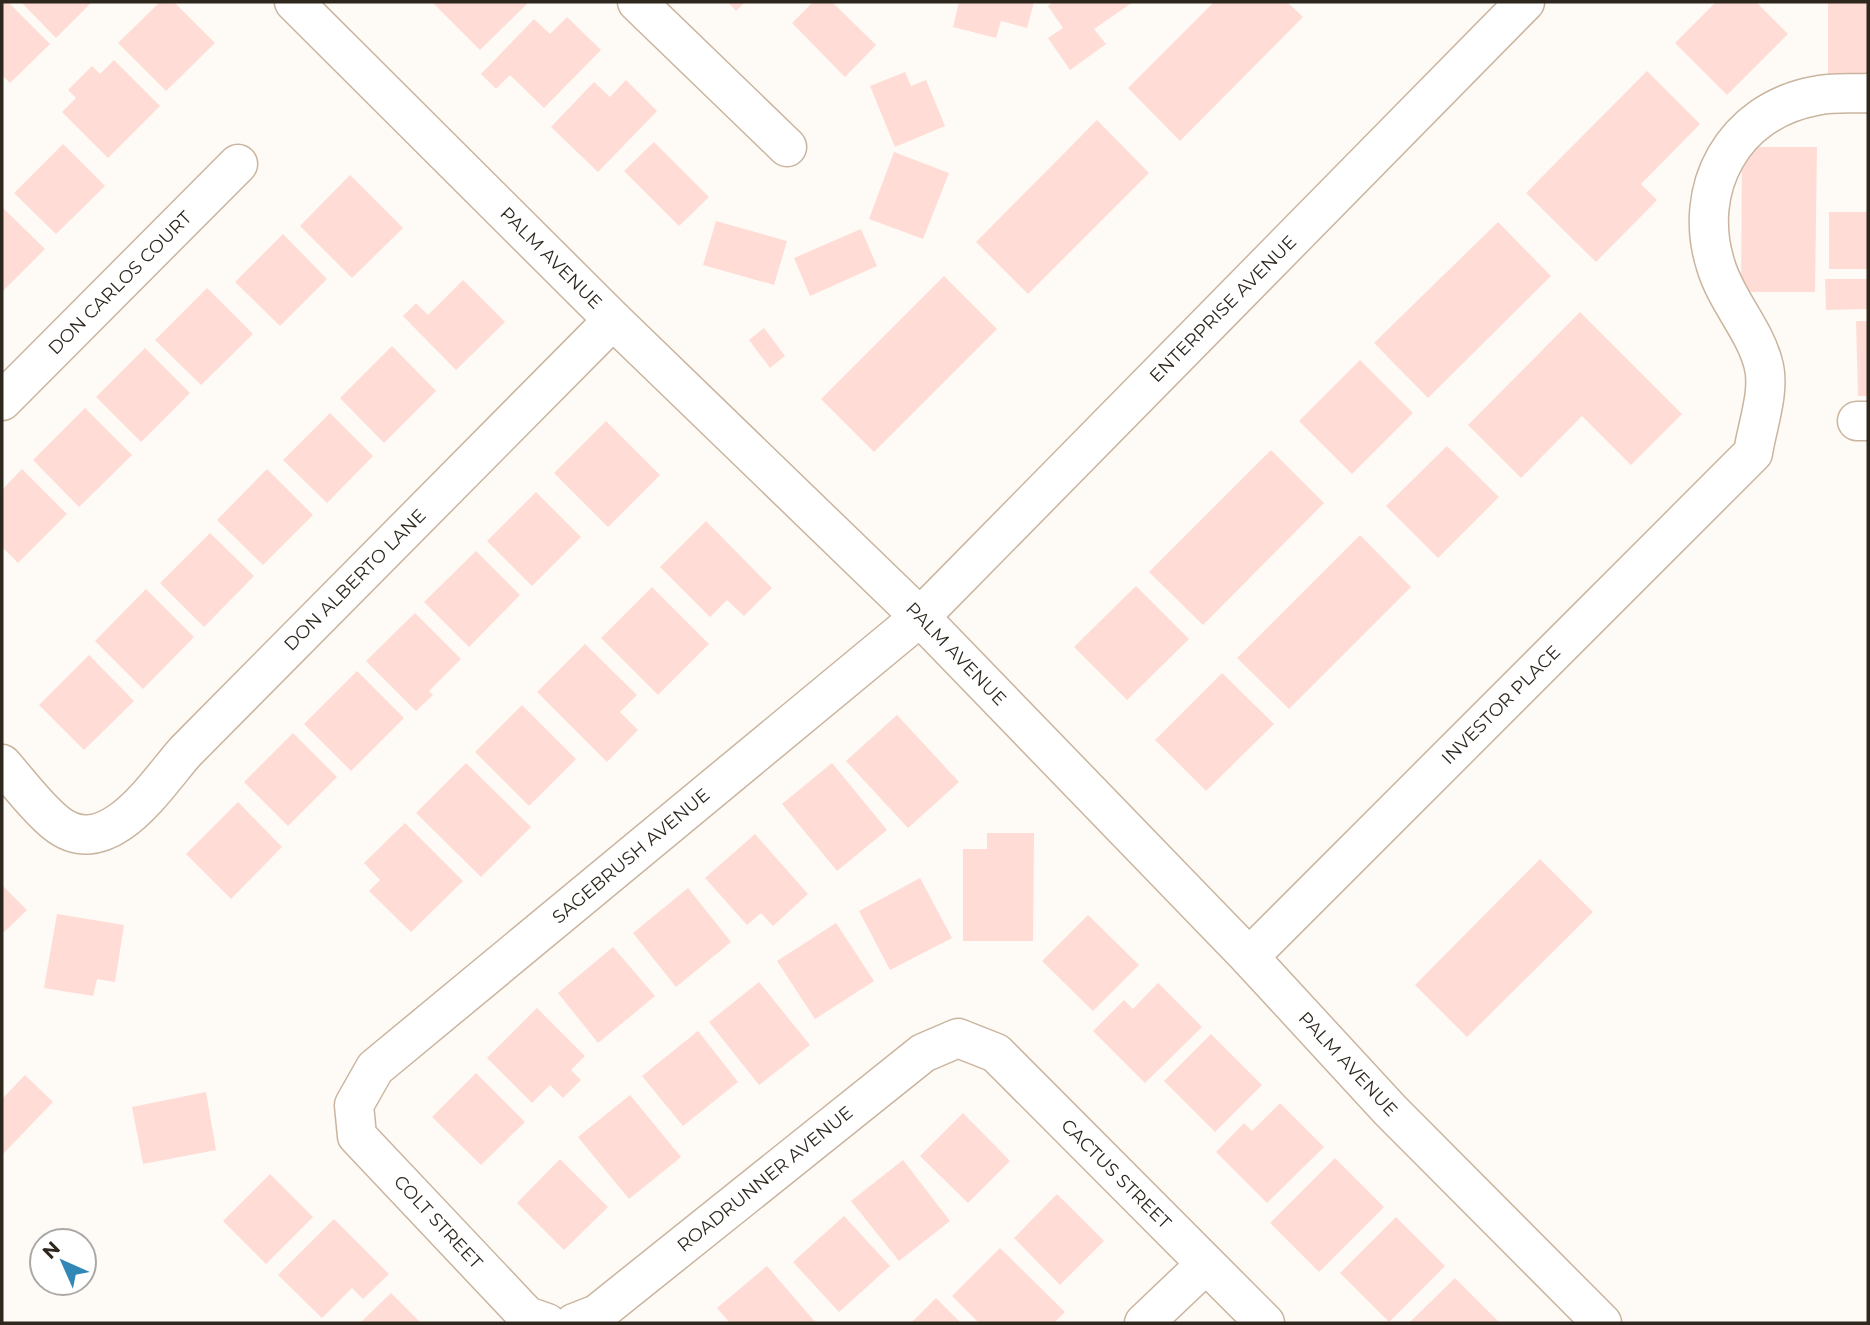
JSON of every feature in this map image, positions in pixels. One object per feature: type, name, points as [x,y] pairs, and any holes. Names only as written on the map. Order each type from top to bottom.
[{"type":"street","name":"PALM AVENUE","points":[[294,2],[613,320],[920,617],[1249,957],[1390,1110],[1602,1323]]},
{"type":"street","points":[[637,2],[787,147]]},
{"type":"street","name":"ENTERPRISE AVENUE","points":[[920,617],[1525,2]]},
{"type":"street","name":"INVESTOR PLACE","points":[[1249,957],[1753,453],[1764,390],[1764,363],[1716,266],[1708,203],[1718,167],[1748,128],[1786,105],[1815,96],[1868,93]]},
{"type":"street","name":"DON CARLOS COURT","points":[[2,401],[238,164]]},
{"type":"street","name":"DON ALBERTO LANE","points":[[2,764],[56,823],[76,834],[95,835],[118,826],[185,752],[613,320]]},
{"type":"street","name":"SAGEBRUSH AVENUE","points":[[354,1105],[375,1068],[920,617]]},
{"type":"street","name":"CACTUS STREET","points":[[958,1038],[996,1054],[1265,1323]]},
{"type":"street","name":"ROADRUNNER AVENUE","points":[[574,1323],[597,1314],[923,1053],[958,1038]]},
{"type":"street","name":"COLT STREET","points":[[354,1105],[357,1136],[527,1316],[547,1323]]},
{"type":"street","points":[[1144,1323],[1205,1265]]},
{"type":"building","points":[[2,2],[8,2],[50,44],[10,83],[2,75]]},
{"type":"building","points":[[21,2],[92,2],[56,38]]},
{"type":"building","points":[[160,2],[174,2],[215,43],[166,91],[118,43]]},
{"type":"building","points":[[432,2],[529,2],[480,50]]},
{"type":"building","points":[[728,2],[745,2],[736,11]]},
{"type":"building","points":[[813,2],[832,2],[876,45],[845,77],[792,23]]},
{"type":"building","points":[[959,2],[1034,2],[1027,28],[1001,21],[996,38],[953,27]]},
{"type":"building","points":[[1053,2],[1133,2],[1094,29],[1106,44],[1070,70],[1048,38],[1063,28],[1048,6]]},
{"type":"building","points":[[1214,2],[1287,2],[1303,17],[1180,141],[1128,88]]},
{"type":"building","points":[[1716,2],[1756,2],[1788,34],[1727,95],[1675,43]]},
{"type":"building","points":[[1828,2],[1868,2],[1868,76],[1828,76]]},
{"type":"building","points":[[567,17],[601,50],[544,108],[510,75],[496,89],[481,74],[534,19],[550,34]]},
{"type":"building","points":[[114,60],[160,106],[108,158],[62,112],[76,98],[68,90],[92,66],[100,74]]},
{"type":"building","points":[[1647,71],[1700,124],[1641,184],[1657,200],[1596,262],[1526,193]]},
{"type":"building","points":[[905,72],[911,86],[926,80],[945,126],[895,147],[870,86]]},
{"type":"building","points":[[626,80],[657,111],[598,172],[551,127],[594,82],[610,97]]},
{"type":"building","points":[[1097,120],[1149,173],[1028,294],[976,242]]},
{"type":"building","points":[[654,142],[709,197],[679,226],[624,171]]},
{"type":"building","points":[[63,144],[105,186],[56,234],[14,193]]},
{"type":"building","points":[[1742,147],[1817,147],[1815,292],[1741,292]]},
{"type":"building","points":[[894,152],[949,173],[923,239],[869,219]]},
{"type":"building","points":[[350,175],[403,228],[352,278],[300,226]]},
{"type":"building","points":[[2,207],[45,249],[2,292]]},
{"type":"building","points":[[1829,212],[1868,212],[1868,269],[1829,269]]},
{"type":"building","points":[[716,221],[787,241],[774,285],[703,265]]},
{"type":"building","points":[[1498,222],[1551,276],[1428,398],[1374,343]]},
{"type":"building","points":[[861,229],[877,266],[810,296],[794,258]]},
{"type":"building","points":[[283,234],[327,279],[280,326],[235,282]]},
{"type":"building","points":[[944,276],[997,329],[874,452],[821,399]]},
{"type":"building","points":[[1825,279],[1868,279],[1868,309],[1826,310]]},
{"type":"building","points":[[463,280],[505,322],[456,370],[403,316],[416,303],[428,315]]},
{"type":"building","points":[[207,288],[253,334],[201,385],[155,340]]},
{"type":"building","points":[[1580,312],[1682,414],[1631,465],[1582,416],[1521,478],[1468,425]]},
{"type":"building","points":[[1856,321],[1868,321],[1868,396],[1858,396]]},
{"type":"building","points":[[764,328],[785,356],[770,368],[749,340]]},
{"type":"building","points":[[392,346],[436,391],[384,443],[340,398]]},
{"type":"building","points":[[145,348],[190,393],[141,442],[96,397]]},
{"type":"building","points":[[1360,360],[1413,413],[1352,474],[1299,421]]},
{"type":"building","points":[[85,408],[132,455],[79,507],[33,460]]},
{"type":"building","points":[[330,413],[373,456],[327,503],[283,460]]},
{"type":"building","points":[[606,421],[660,475],[608,527],[554,473]]},
{"type":"building","points":[[1447,446],[1499,497],[1438,558],[1386,506]]},
{"type":"building","points":[[1271,450],[1324,503],[1203,625],[1149,572]]},
{"type":"building","points":[[22,469],[67,514],[18,563],[2,547],[2,490]]},
{"type":"building","points":[[267,469],[313,515],[263,565],[217,520]]},
{"type":"building","points":[[536,492],[581,537],[532,586],[487,541]]},
{"type":"building","points":[[706,521],[772,588],[744,616],[727,600],[710,617],[660,567]]},
{"type":"building","points":[[210,533],[254,576],[204,627],[160,583]]},
{"type":"building","points":[[1360,535],[1411,587],[1289,709],[1237,658]]},
{"type":"building","points":[[476,551],[520,595],[469,647],[424,602]]},
{"type":"building","points":[[1136,586],[1189,639],[1127,700],[1074,647]]},
{"type":"building","points":[[652,587],[709,644],[658,695],[601,638]]},
{"type":"building","points":[[146,589],[194,637],[143,689],[95,641]]},
{"type":"building","points":[[415,613],[461,659],[429,691],[433,695],[416,711],[366,661]]},
{"type":"building","points":[[585,644],[637,695],[620,712],[638,730],[607,762],[537,692]]},
{"type":"building","points":[[89,655],[134,701],[84,750],[39,705]]},
{"type":"building","points":[[357,671],[404,718],[351,771],[304,724]]},
{"type":"building","points":[[1222,673],[1274,724],[1206,791],[1155,740]]},
{"type":"building","points":[[522,705],[576,759],[529,806],[475,752]]},
{"type":"building","points":[[897,715],[959,782],[908,828],[846,761]]},
{"type":"building","points":[[293,733],[337,777],[288,826],[244,782]]},
{"type":"building","points":[[466,763],[531,827],[481,877],[416,813]]},
{"type":"building","points":[[832,763],[887,830],[837,871],[782,804]]},
{"type":"building","points":[[238,802],[282,847],[231,899],[186,854]]},
{"type":"building","points":[[405,823],[463,881],[411,932],[369,891],[380,880],[364,863]]},
{"type":"building","points":[[987,833],[1034,833],[1033,941],[963,941],[963,849],[987,849]]},
{"type":"building","points":[[755,834],[808,894],[773,926],[761,913],[747,925],[705,878]]},
{"type":"building","points":[[1540,859],[1593,912],[1467,1037],[1415,985]]},
{"type":"building","points":[[920,878],[952,938],[890,970],[859,911]]},
{"type":"building","points":[[2,885],[27,910],[2,934]]},
{"type":"building","points":[[688,888],[731,942],[676,987],[633,933]]},
{"type":"building","points":[[57,914],[124,925],[115,982],[97,979],[93,996],[44,988]]},
{"type":"building","points":[[1088,915],[1139,965],[1093,1011],[1042,961]]},
{"type":"building","points":[[836,923],[874,981],[815,1019],[777,961]]},
{"type":"building","points":[[613,947],[655,996],[598,1043],[558,993]]},
{"type":"building","points":[[759,982],[810,1045],[759,1085],[709,1022]]},
{"type":"building","points":[[1158,983],[1202,1027],[1145,1083],[1093,1031],[1124,1000],[1133,1009]]},
{"type":"building","points":[[537,1008],[585,1056],[571,1070],[581,1080],[563,1098],[550,1085],[532,1103],[487,1058]]},
{"type":"building","points":[[698,1031],[738,1082],[683,1126],[642,1076]]},
{"type":"building","points":[[1211,1034],[1262,1085],[1215,1132],[1164,1081]]},
{"type":"building","points":[[476,1073],[525,1122],[481,1165],[432,1117]]},
{"type":"building","points":[[25,1075],[53,1102],[2,1155],[2,1099]]},
{"type":"building","points":[[206,1092],[216,1150],[143,1164],[132,1107]]},
{"type":"building","points":[[630,1095],[681,1157],[629,1199],[578,1137]]},
{"type":"building","points":[[1280,1103],[1324,1147],[1267,1203],[1216,1152],[1244,1123],[1252,1131]]},
{"type":"building","points":[[963,1113],[1010,1161],[968,1203],[920,1156]]},
{"type":"building","points":[[1335,1158],[1384,1207],[1319,1272],[1270,1223]]},
{"type":"building","points":[[560,1159],[608,1207],[564,1250],[517,1203]]},
{"type":"building","points":[[903,1160],[950,1221],[899,1261],[851,1201]]},
{"type":"building","points":[[270,1174],[313,1217],[266,1264],[223,1221]]},
{"type":"building","points":[[1057,1194],[1104,1241],[1060,1285],[1014,1238]]},
{"type":"building","points":[[844,1216],[890,1266],[839,1312],[793,1262]]},
{"type":"building","points":[[1396,1217],[1445,1266],[1389,1322],[1340,1273]]},
{"type":"building","points":[[334,1219],[389,1274],[363,1299],[352,1288],[322,1318],[278,1275]]},
{"type":"building","points":[[1000,1248],[1065,1312],[1054,1323],[979,1323],[952,1296]]},
{"type":"building","points":[[767,1266],[816,1323],[730,1323],[717,1308]]},
{"type":"building","points":[[1455,1278],[1500,1323],[1409,1323]]},
{"type":"building","points":[[391,1293],[421,1323],[360,1323]]},
{"type":"building","points":[[936,1298],[961,1323],[911,1323]]}]
